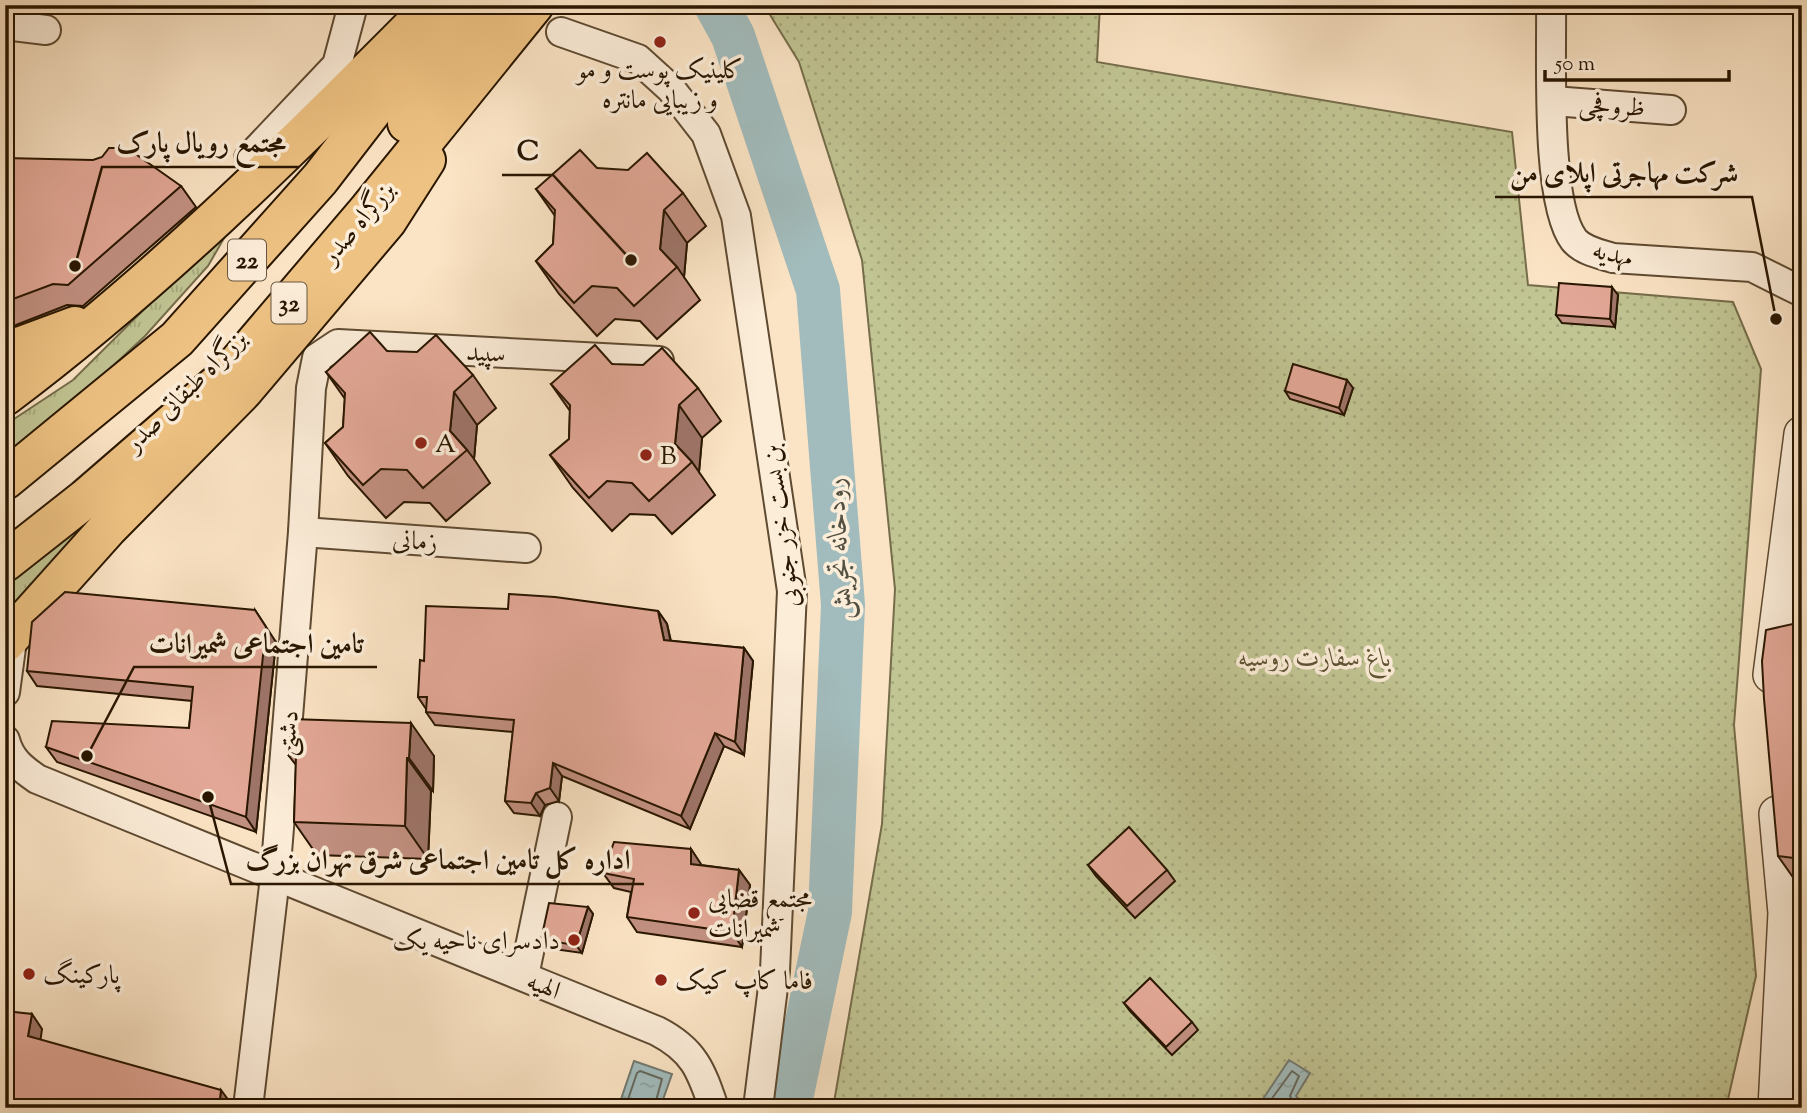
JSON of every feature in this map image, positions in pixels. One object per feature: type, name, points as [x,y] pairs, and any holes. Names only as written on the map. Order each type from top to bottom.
[{"type":"main road","name":"بزرگراه طبقاتی صدر","points":[[5,480],[177,339],[320,179],[454,5]]},
{"type":"main road","name":"بزرگراه طبقاتی صدر","points":[[5,552],[79,494],[214,367],[276,295],[352,198],[495,5]]},
{"type":"main road","name":"بزرگراه صدر","points":[[5,562],[85,499],[226,377],[369,209],[534,5]]},
{"type":"main road","points":[[5,396],[126,298],[284,156],[422,15]]},
{"type":"main road","points":[[5,471],[42,442],[167,330],[304,169],[422,15]]},
{"type":"main road","points":[[9,638],[107,529],[243,391],[387,221],[486,65]]},
{"type":"main road","points":[[5,348],[21,346],[66,331],[126,298]]},
{"type":"street","points":[[249,158],[337,65],[353,5]]},
{"type":"street","name":"مهدیه","points":[[1551,5],[1556,182],[1564,219],[1575,241],[1591,251],[1613,258],[1752,267],[1802,292]]},
{"type":"street","points":[[5,25],[46,30]]},
{"type":"street","name":"بن بست خزر جنوبی","points":[[561,32],[638,59],[671,89],[706,134],[736,216],[792,591],[775,971],[758,1108]]},
{"type":"street","name":"ظروفچی","points":[[1553,101],[1671,110]]},
{"type":"street","name":"سپید","points":[[317,358],[338,344],[659,361]]},
{"type":"street","name":"دشتی","points":[[248,1108],[275,877],[303,532],[311,388],[317,358]]},
{"type":"street","points":[[1767,708],[1802,434]]},
{"type":"street","name":"زمانی","points":[[303,532],[526,548]]},
{"type":"street","points":[[5,692],[9,638]]},
{"type":"street","name":"الهیه","points":[[5,740],[9,752],[20,768],[37,779],[524,976],[677,1041],[695,1060],[714,1108]]},
{"type":"street","points":[[1773,777],[1786,913],[1776,1108]]},
{"type":"street","points":[[524,976],[557,817]]},
{"type":"green space","name":"باغ سفارت روسیه","points":[[764,5],[1100,5],[1097,62],[1512,132],[1528,285],[1733,302],[1761,369],[1734,725],[1756,976],[1726,1108],[833,1108],[882,824],[895,589],[862,260],[799,62]]},
{"type":"green space","points":[[235,219],[208,266],[145,336],[84,393],[5,457],[5,425],[73,380]]},
{"type":"green space","points":[[126,489],[5,625],[5,585]]},
{"type":"water","points":[[1289,1060],[1310,1073],[1296,1096],[1307,1108],[1257,1108]]},
{"type":"water","points":[[634,1061],[672,1074],[660,1108],[618,1108]]},
{"type":"building","points":[[109,148],[127,148],[181,186],[68,285],[53,284],[5,302],[5,158],[93,160],[102,157]]},
{"type":"building","points":[[580,150],[597,168],[628,170],[647,153],[683,193],[664,210],[660,249],[677,267],[634,306],[617,288],[592,286],[574,303],[536,261],[553,244],[555,210],[536,189]]},
{"type":"building","points":[[1559,283],[1612,287],[1610,319],[1556,315]]},
{"type":"building","points":[[370,332],[387,351],[417,352],[436,335],[473,375],[454,392],[450,431],[467,450],[423,488],[407,470],[381,469],[363,485],[325,443],[343,427],[345,393],[326,372]]},
{"type":"building","points":[[595,345],[612,364],[643,365],[662,348],[698,388],[679,405],[675,444],[692,462],[649,501],[632,483],[607,481],[589,498],[550,455],[569,439],[570,405],[551,384]]},
{"type":"building","points":[[1293,364],[1347,380],[1339,408],[1285,391]]},
{"type":"building","points":[[65,592],[255,610],[266,627],[246,817],[46,747],[52,721],[189,728],[193,687],[27,671],[32,622]]},
{"type":"building","points":[[509,594],[555,597],[658,611],[664,640],[744,648],[735,742],[715,733],[681,816],[553,763],[550,788],[536,793],[531,803],[505,801],[514,720],[426,712],[427,697],[418,697],[420,660],[424,661],[426,606],[508,609]]},
{"type":"building","points":[[1802,622],[1802,859],[1778,856],[1762,661],[1766,630]]},
{"type":"building","points":[[291,719],[411,723],[405,826],[294,822],[296,756],[289,756]]},
{"type":"building","points":[[1129,827],[1167,870],[1127,906],[1088,865]]},
{"type":"building","name":"مجتمع قضایی شمیرانات","points":[[614,842],[691,849],[691,864],[739,870],[732,932],[627,917],[634,879],[603,873]]},
{"type":"building","points":[[549,903],[588,907],[576,945],[541,940]]},
{"type":"building","points":[[1150,978],[1192,1022],[1166,1047],[1124,1003]]},
{"type":"building","points":[[5,1011],[32,1014],[28,1036],[221,1090],[219,1108],[5,1108]]},
{"type":"waterway","name":"رودخانه تجریش","points":[[716,5],[733,36],[818,290],[843,605],[830,912],[789,1108]]},
{"type":"place","name":"کلینیک پوست و مو و زیبایی مانتره","points":[[660,42]]},
{"type":"place","name":"C","points":[[631,260]]},
{"type":"place","name":"مجتمع رویال پارک","points":[[75,266]]},
{"type":"place","name":"شرکت مهاجرتی اپلای من","points":[[1776,319]]},
{"type":"place","name":"A","points":[[421,443]]},
{"type":"place","name":"B","points":[[646,455]]},
{"type":"place","name":"تامین اجتماعی شمیرانات","points":[[87,756]]},
{"type":"place","name":"اداره کل تامین اجتماعی شرق تهران بزرگ","points":[[208,797]]},
{"type":"place","name":"مجتمع قضایی شمیرانات","points":[[694,913]]},
{"type":"place","name":"دادسرای ناحیه یک","points":[[574,940]]},
{"type":"place","name":"پارکینگ","points":[[29,974]]},
{"type":"place","name":"فاما کاپ کیک","points":[[661,980]]}]
